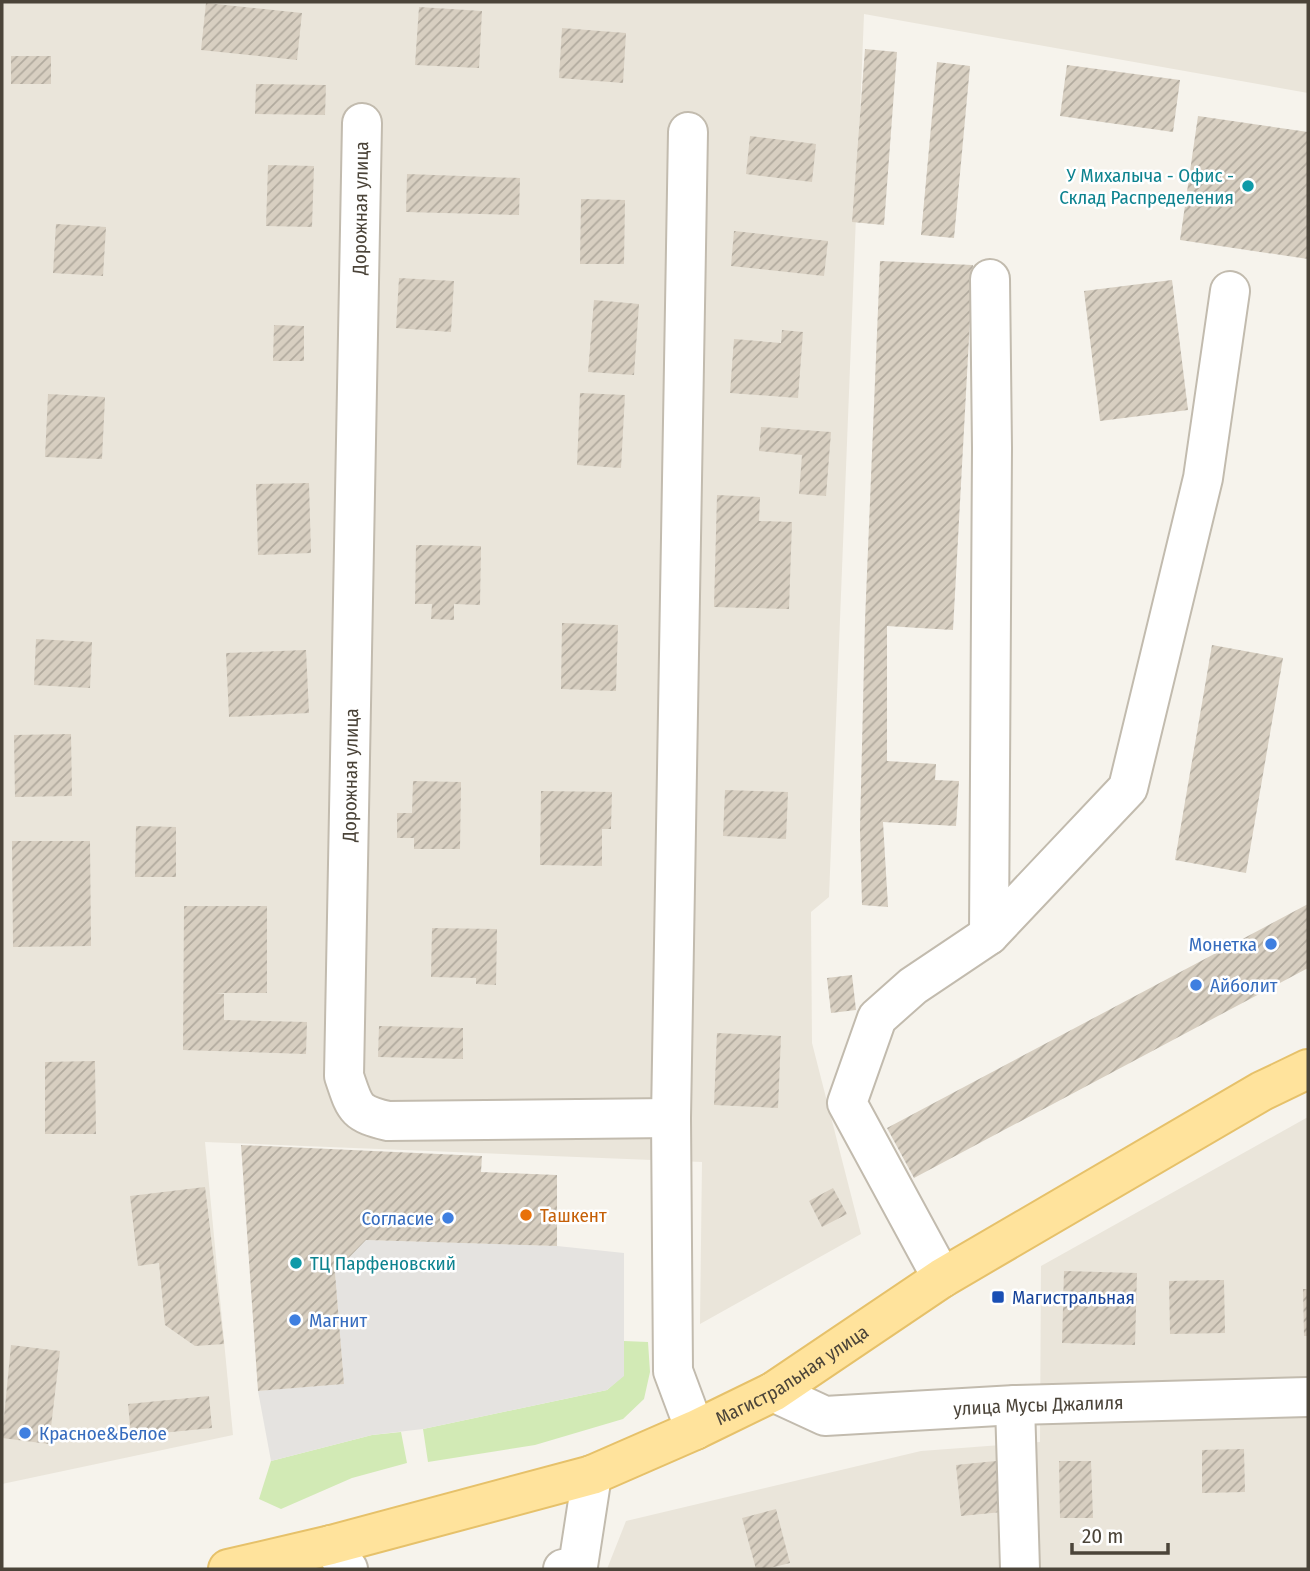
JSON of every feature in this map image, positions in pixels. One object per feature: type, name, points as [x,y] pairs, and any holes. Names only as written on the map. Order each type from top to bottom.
[{"type":"main road","name":"Магистральная улица","points":[[228,1569],[339,1557],[592,1475],[695,1430],[773,1392],[942,1278],[1262,1091],[1308,1069]]},
{"type":"street","name":"Дорожная улица","points":[[362,123],[345,1048],[345,1076],[352,1101],[365,1116],[388,1121],[671,1118]]},
{"type":"street","points":[[688,132],[671,1118],[673,1371],[695,1430]]},
{"type":"street","points":[[989,935],[992,461],[990,279]]},
{"type":"street","points":[[942,1278],[847,1103],[877,1018],[913,986],[989,935],[1128,788],[1203,478],[1230,291]]},
{"type":"street","name":"улица Мусы Джалиля","points":[[773,1392],[825,1416],[1014,1405],[1308,1397]]},
{"type":"street","points":[[1014,1405],[1020,1569]]},
{"type":"street","points":[[572,1568],[592,1475]]},
{"type":"shaded area","points":[[2,2],[1308,2],[1308,93],[864,14],[829,897],[811,912],[812,1043],[861,1234],[700,1324],[702,1162],[205,1142],[233,1435],[2,1484]]},
{"type":"shaded area","points":[[1308,1117],[1308,1569],[607,1569],[626,1521],[921,1451],[1040,1442],[1041,1266]]},
{"type":"shaded area","points":[[366,1240],[557,1246],[624,1253],[624,1376],[607,1390],[423,1429],[372,1435],[271,1461],[258,1391],[344,1384],[335,1272]]},
{"type":"green space","points":[[624,1341],[648,1342],[650,1372],[644,1399],[623,1419],[535,1445],[428,1462],[423,1429],[607,1390],[624,1375]]},
{"type":"green space","points":[[401,1432],[407,1463],[352,1478],[281,1509],[259,1499],[271,1461],[372,1435]]},
{"type":"building","points":[[206,3],[302,13],[297,60],[201,50]]},
{"type":"building","points":[[419,7],[482,11],[479,68],[415,65]]},
{"type":"building","points":[[562,28],[626,33],[623,83],[559,78]]},
{"type":"building","points":[[865,49],[897,52],[884,225],[852,222]]},
{"type":"building","points":[[11,56],[51,56],[51,84],[11,84]]},
{"type":"building","points":[[937,62],[970,66],[954,238],[921,235]]},
{"type":"building","points":[[1067,65],[1180,80],[1173,132],[1060,116]]},
{"type":"building","points":[[256,84],[326,85],[325,115],[255,114]]},
{"type":"building","name":"У Михалыча - Офис - Склад Распределения","points":[[1198,116],[1308,132],[1308,259],[1180,240]]},
{"type":"building","points":[[750,136],[816,144],[812,182],[746,174]]},
{"type":"building","points":[[268,165],[314,166],[312,227],[266,226]]},
{"type":"building","points":[[407,174],[520,178],[519,215],[406,212]]},
{"type":"building","points":[[581,199],[625,200],[624,264],[580,264]]},
{"type":"building","points":[[56,224],[106,227],[103,276],[53,273]]},
{"type":"building","points":[[734,231],[828,241],[824,276],[731,266]]},
{"type":"building","points":[[880,261],[973,265],[953,630],[887,626],[887,761],[936,764],[935,780],[959,781],[956,826],[883,822],[888,907],[862,905],[860,829],[865,621]]},
{"type":"building","points":[[399,278],[454,281],[451,332],[396,328]]},
{"type":"building","points":[[1172,280],[1188,410],[1100,421],[1084,291]]},
{"type":"building","points":[[594,300],[639,304],[634,375],[588,372]]},
{"type":"building","points":[[274,325],[304,326],[304,361],[273,361]]},
{"type":"building","points":[[782,330],[803,332],[798,398],[730,393],[734,339],[781,343]]},
{"type":"building","points":[[580,393],[625,395],[621,468],[577,465]]},
{"type":"building","points":[[48,394],[105,397],[102,459],[45,457]]},
{"type":"building","points":[[761,427],[831,432],[826,496],[799,494],[802,455],[759,451]]},
{"type":"building","points":[[309,483],[311,553],[258,555],[256,484]]},
{"type":"building","points":[[717,495],[760,497],[759,521],[792,522],[789,609],[714,607]]},
{"type":"building","points":[[416,545],[481,546],[480,605],[454,604],[454,620],[431,619],[432,604],[415,604]]},
{"type":"building","points":[[562,623],[618,625],[616,691],[561,689]]},
{"type":"building","points":[[36,639],[92,642],[90,688],[34,685]]},
{"type":"building","points":[[1212,645],[1283,658],[1246,873],[1175,860]]},
{"type":"building","points":[[306,650],[309,713],[229,717],[226,653]]},
{"type":"building","points":[[71,734],[72,796],[15,797],[14,735]]},
{"type":"building","points":[[413,781],[461,782],[460,849],[414,849],[414,838],[397,838],[397,813],[412,813]]},
{"type":"building","points":[[725,790],[788,792],[786,839],[723,836]]},
{"type":"building","points":[[541,791],[612,792],[611,829],[602,829],[602,866],[540,865]]},
{"type":"building","points":[[136,826],[176,827],[176,877],[135,877]]},
{"type":"building","points":[[12,841],[90,841],[91,946],[13,947]]},
{"type":"building","points":[[1308,904],[1308,968],[914,1178],[887,1128]]},
{"type":"building","points":[[184,906],[267,906],[267,993],[215,993],[224,994],[224,1020],[307,1022],[306,1054],[183,1050]]},
{"type":"building","points":[[432,928],[497,929],[496,985],[476,984],[476,978],[431,977]]},
{"type":"building","points":[[852,975],[856,1010],[831,1013],[827,978]]},
{"type":"building","points":[[379,1026],[463,1028],[463,1059],[378,1057]]},
{"type":"building","points":[[717,1033],[781,1036],[778,1108],[714,1105]]},
{"type":"building","points":[[95,1061],[96,1134],[45,1134],[45,1062]]},
{"type":"building","name":"ТЦ Парфеновский","points":[[241,1145],[482,1156],[481,1172],[557,1175],[557,1246],[366,1240],[335,1272],[344,1384],[258,1391]]},
{"type":"building","points":[[205,1187],[224,1344],[195,1346],[165,1325],[159,1263],[138,1266],[130,1196]]},
{"type":"building","points":[[833,1188],[847,1214],[822,1227],[809,1201]]},
{"type":"building","points":[[1064,1271],[1137,1273],[1135,1345],[1062,1343]]},
{"type":"building","points":[[1224,1280],[1225,1333],[1170,1334],[1169,1281]]},
{"type":"building","points":[[1303,1289],[1308,1289],[1308,1336],[1304,1336]]},
{"type":"building","points":[[11,1345],[60,1351],[49,1444],[2,1438]]},
{"type":"building","points":[[209,1396],[212,1428],[131,1436],[128,1404]]},
{"type":"building","points":[[1244,1449],[1245,1492],[1202,1493],[1202,1450]]},
{"type":"building","points":[[996,1461],[1002,1512],[961,1516],[956,1465]]},
{"type":"building","points":[[1059,1461],[1091,1461],[1093,1518],[1060,1518]]},
{"type":"building","points":[[776,1509],[790,1563],[756,1569],[742,1518]]},
{"type":"place","name":"У Михалыча - Офис - Склад Распределения","points":[[1248,186]]},
{"type":"place","name":"Монетка","points":[[1271,944]]},
{"type":"place","name":"Айболит","points":[[1196,985]]},
{"type":"place","name":"Ташкент","points":[[526,1215]]},
{"type":"place","name":"Согласие","points":[[448,1218]]},
{"type":"place","name":"ТЦ Парфеновский","points":[[296,1263]]},
{"type":"place","name":"Магистральная","points":[[998,1297]]},
{"type":"place","name":"Магнит","points":[[295,1320]]},
{"type":"place","name":"Красное&Белое","points":[[25,1433]]}]
